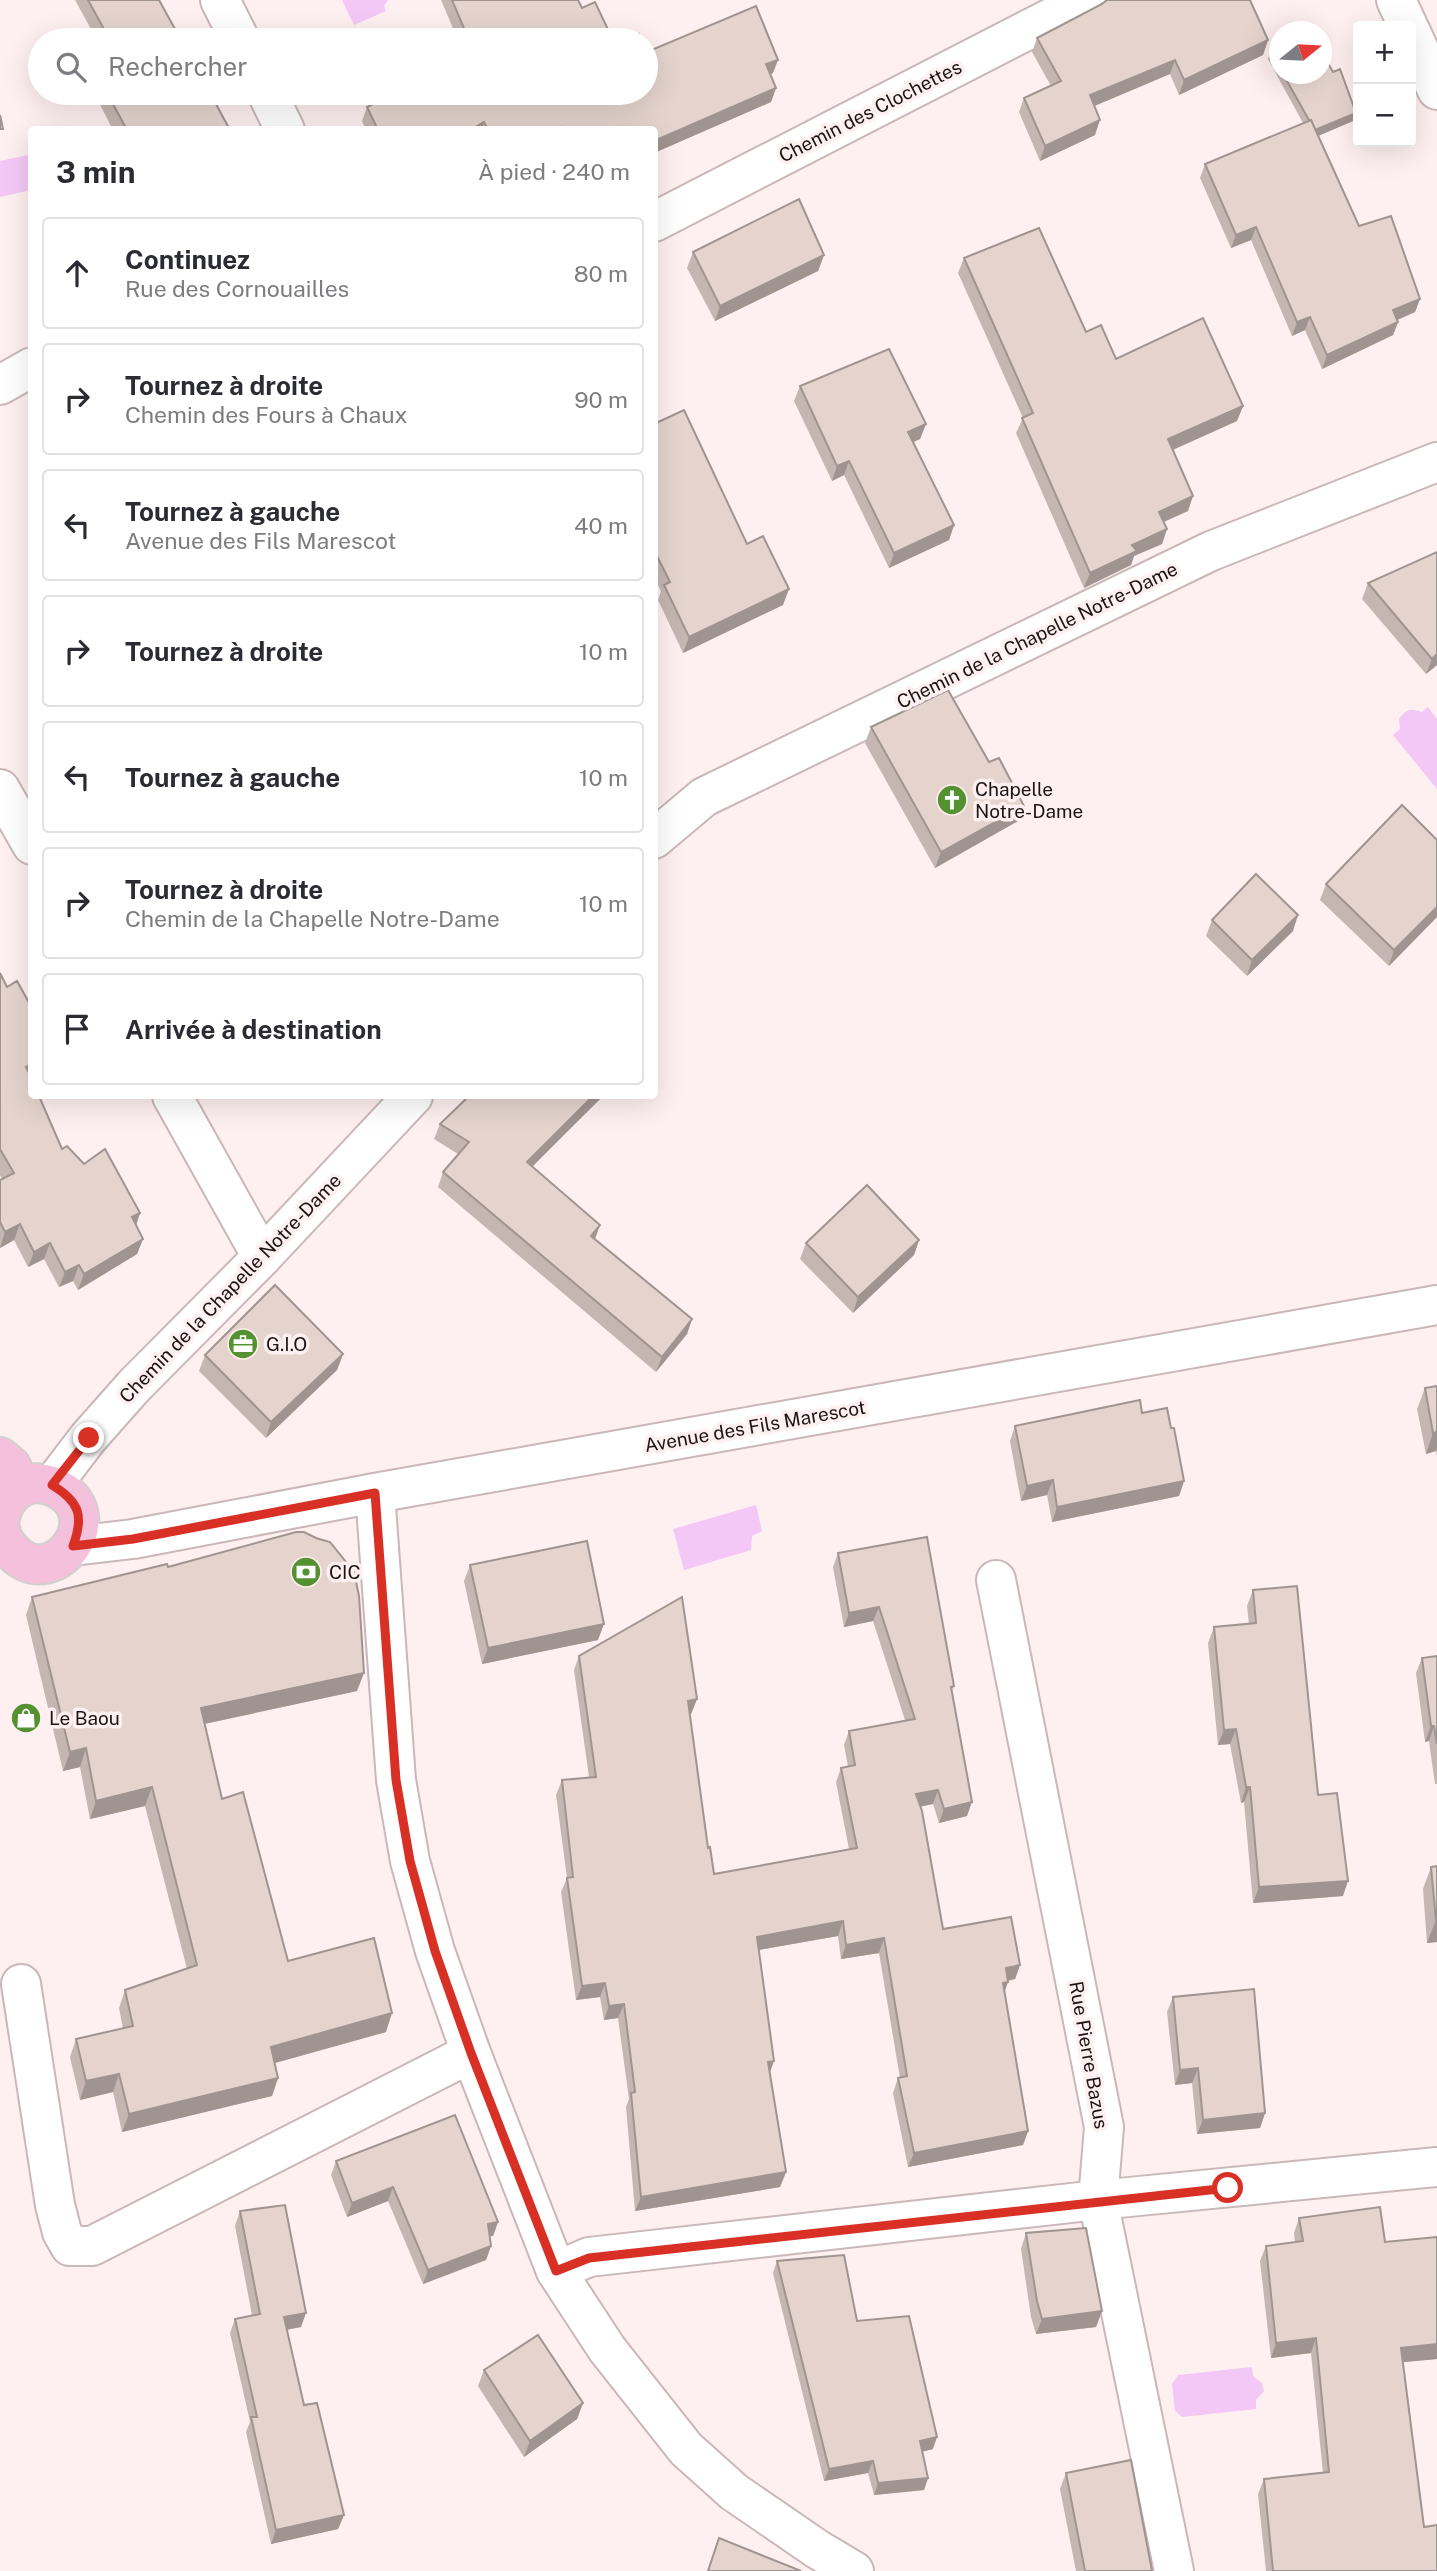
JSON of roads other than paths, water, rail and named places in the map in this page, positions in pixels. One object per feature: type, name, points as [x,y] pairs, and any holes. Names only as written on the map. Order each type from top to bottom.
[{"type":"main road","points":[[24,1476],[68,1494],[78,1510],[79,1529],[73,1546],[62,1557],[49,1562],[35,1564],[20,1559],[2,1538],[2,1507],[24,1476]]},
{"type":"street","points":[[220,0],[234,28]]},
{"type":"street","name":"Chemin des Clochettes","points":[[658,220],[1086,0]]},
{"type":"street","points":[[1396,0],[1406,21]]},
{"type":"street","points":[[1416,43],[1437,90]]},
{"type":"street","points":[[273,105],[283,126]]},
{"type":"street","points":[[0,385],[28,370]]},
{"type":"street","name":"Chemin de la Chapelle Notre-Dame","points":[[658,836],[704,797],[1198,556],[1437,461]]},
{"type":"street","points":[[0,789],[28,838]]},
{"type":"street","points":[[174,1099],[262,1257]]},
{"type":"street","name":"Chemin de la Chapelle Notre-Dame","points":[[24,1476],[134,1386],[262,1257],[410,1099]]},
{"type":"street","name":"Avenue des Fils Marescot","points":[[73,1546],[133,1539],[375,1493],[1437,1305]]},
{"type":"street","points":[[375,1493],[396,1780],[413,1873],[435,1951],[471,2053],[556,2271],[607,2349],[687,2449],[734,2492],[854,2571]]},
{"type":"street","name":"Rue Pierre Bazus","points":[[996,1580],[1104,2127],[1098,2200],[1174,2571]]},
{"type":"street","points":[[21,1984],[55,2205],[62,2232],[70,2246],[92,2246],[471,2053]]},
{"type":"street","points":[[556,2271],[589,2258],[1098,2200],[1437,2167]]},
{"type":"place","name":"Chapelle Notre-Dame","points":[[952,800]]},
{"type":"place","name":"G.I.O","points":[[243,1344]]},
{"type":"place","name":"CIC","points":[[306,1572]]},
{"type":"place","name":"Le Baou","points":[[26,1718]]}]
